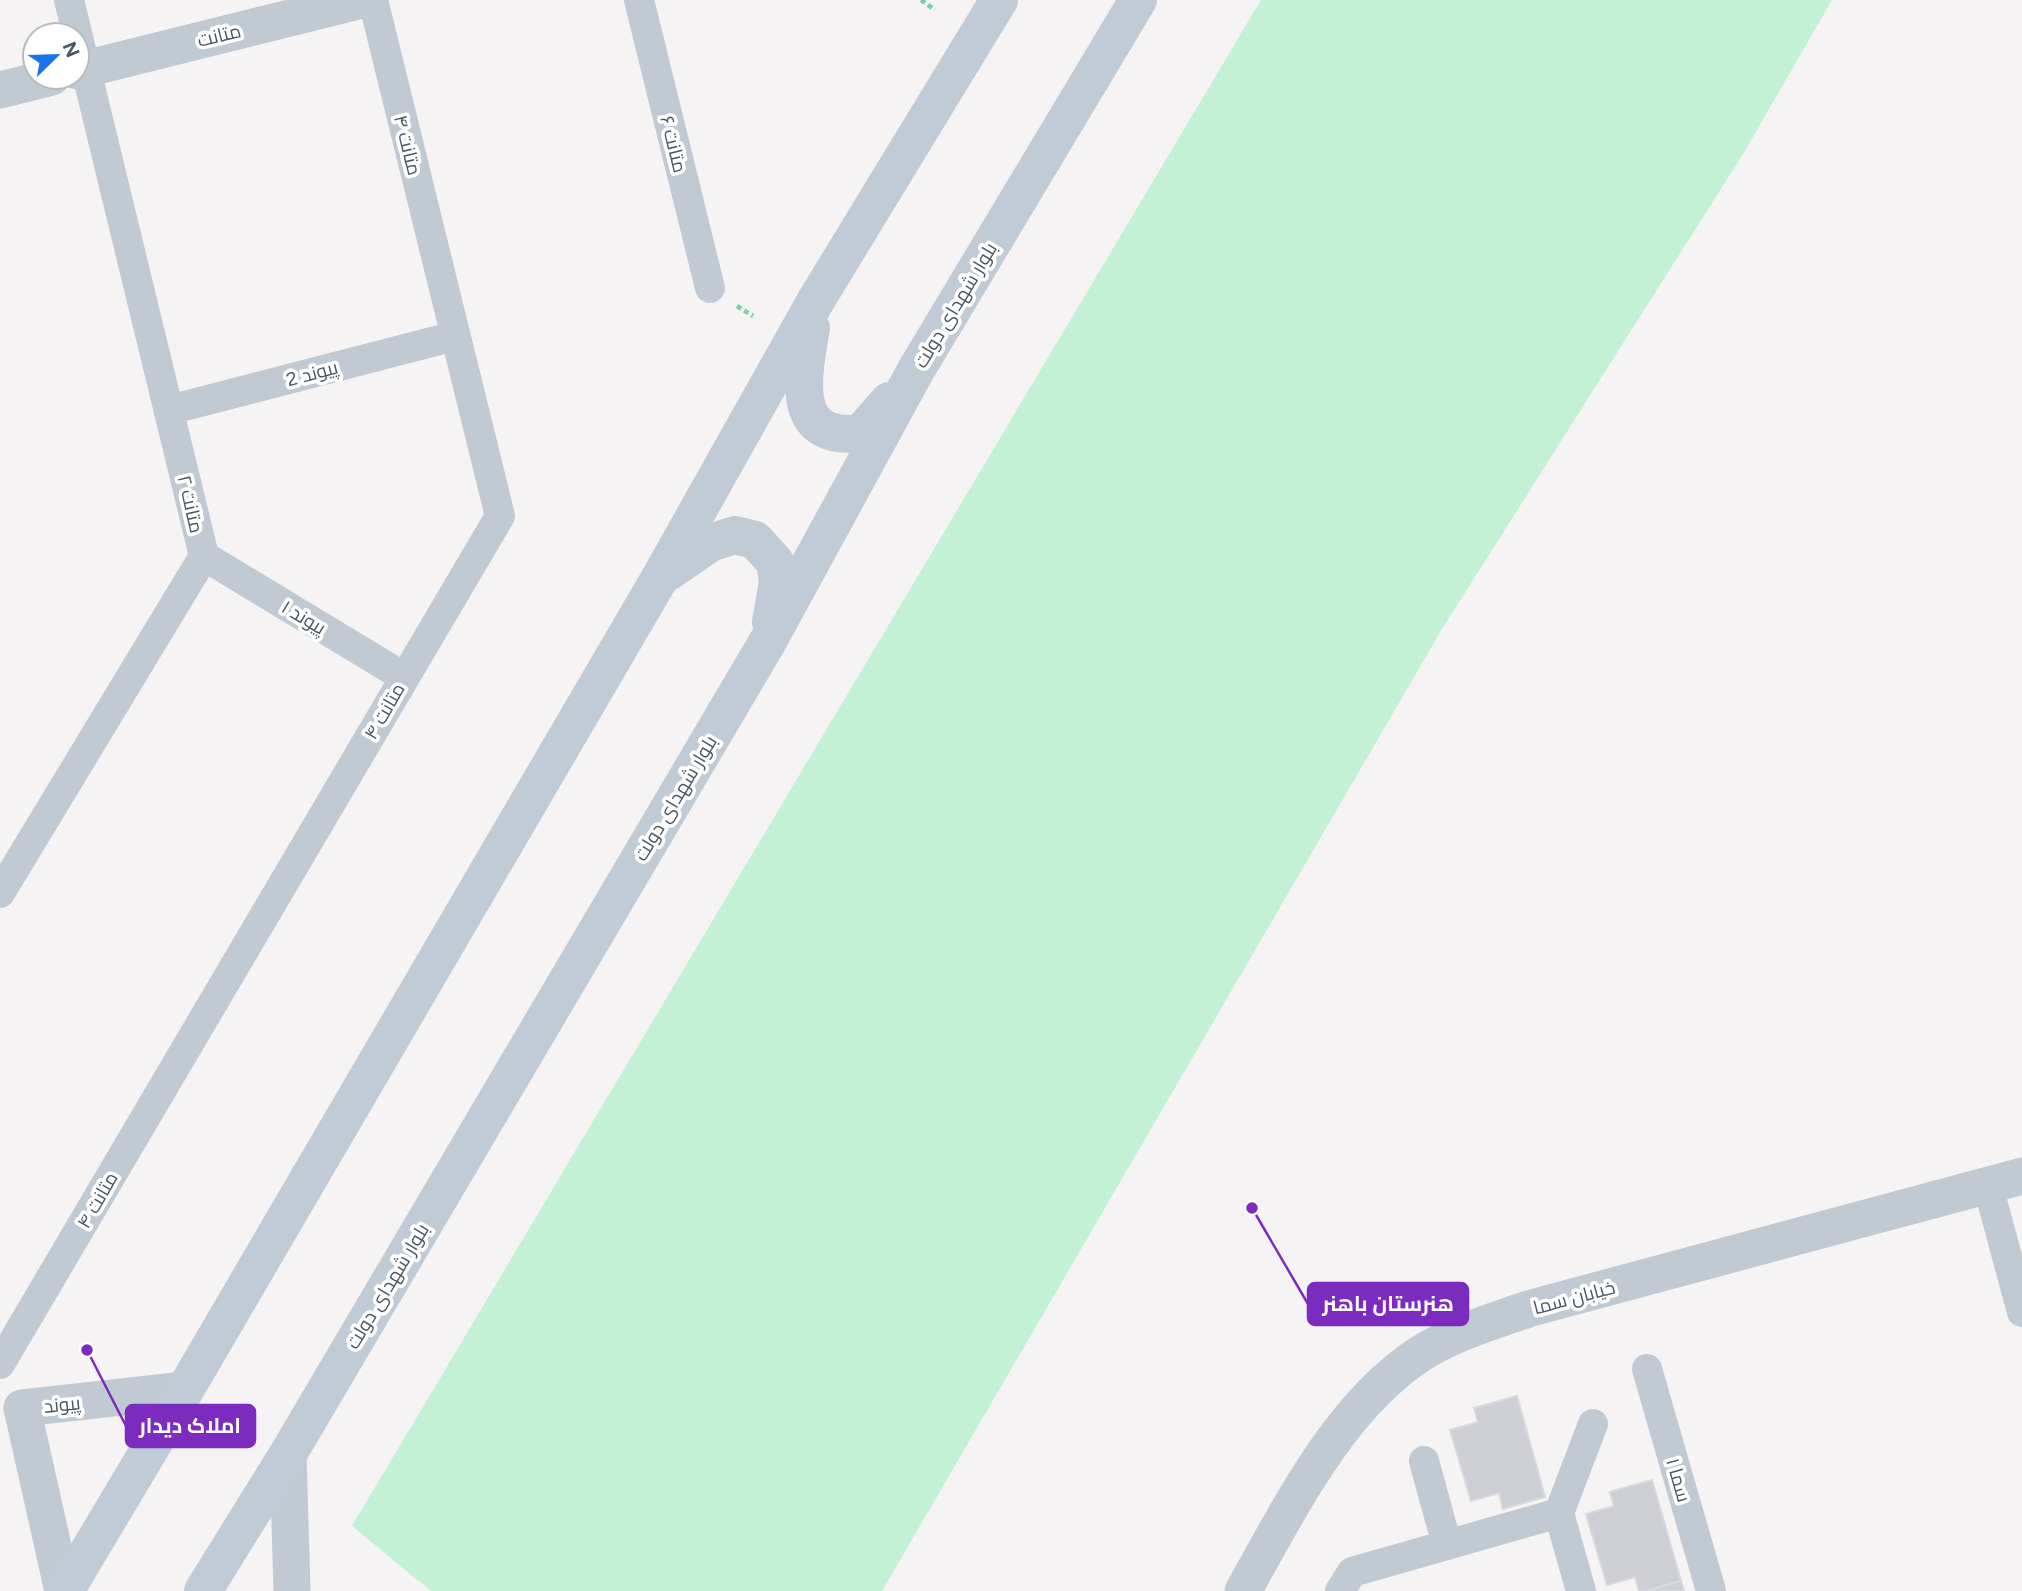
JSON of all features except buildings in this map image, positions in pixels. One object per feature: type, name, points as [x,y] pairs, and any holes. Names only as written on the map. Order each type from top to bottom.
[{"type":"main road","points":[[64,1591],[186,1390],[661,576],[815,302],[999,0]]},
{"type":"main road","name":"بلوار شهدای دولت","points":[[203,1591],[288,1454],[768,641],[916,370],[1138,0]]},
{"type":"main road","points":[[815,302],[803,377],[806,410],[822,426],[842,435],[861,433],[916,370]]},
{"type":"main road","points":[[661,576],[710,543],[735,535],[755,540],[775,562],[778,582],[768,641]]},
{"type":"street","name":"متانت ۲","points":[[69,0],[73,21]]},
{"type":"street","name":"متانت","points":[[91,67],[362,0]]},
{"type":"street","name":"متانت ۴","points":[[0,1364],[500,516],[373,0]]},
{"type":"street","name":"متانت ۶","points":[[639,0],[710,288]]},
{"type":"street","points":[[0,90],[21,85]]},
{"type":"street","name":"متانت ۲","points":[[0,893],[204,556],[88,91]]},
{"type":"street","name":"پیوند 2","points":[[169,410],[455,336]]},
{"type":"street","name":"پیوند ۱","points":[[204,556],[404,677]]},
{"type":"street","points":[[2005,1181],[2022,1312]]},
{"type":"street","name":"خیابان سما","points":[[1243,1591],[1333,1441],[1370,1395],[1420,1354],[1464,1332],[1528,1309],[2005,1181]]},
{"type":"street","name":"سما ۱","points":[[1647,1370],[1711,1591]]},
{"type":"street","name":"پیوند","points":[[11,1398],[186,1390]]},
{"type":"street","points":[[11,1398],[64,1591]]},
{"type":"street","points":[[1581,1591],[1559,1513],[1593,1424]]},
{"type":"street","points":[[288,1454],[292,1591]]},
{"type":"street","points":[[1424,1461],[1447,1545]]},
{"type":"street","points":[[1340,1591],[1352,1572],[1559,1513]]},
{"type":"path","points":[[921,0],[935,9]]},
{"type":"green space","points":[[1261,0],[1832,0],[1743,154],[1442,629],[882,1591],[431,1591],[352,1526]]},
{"type":"place","name":"هنرستان باهنر","points":[[1252,1208]]},
{"type":"place","name":"املاک دیدار","points":[[87,1350]]}]
